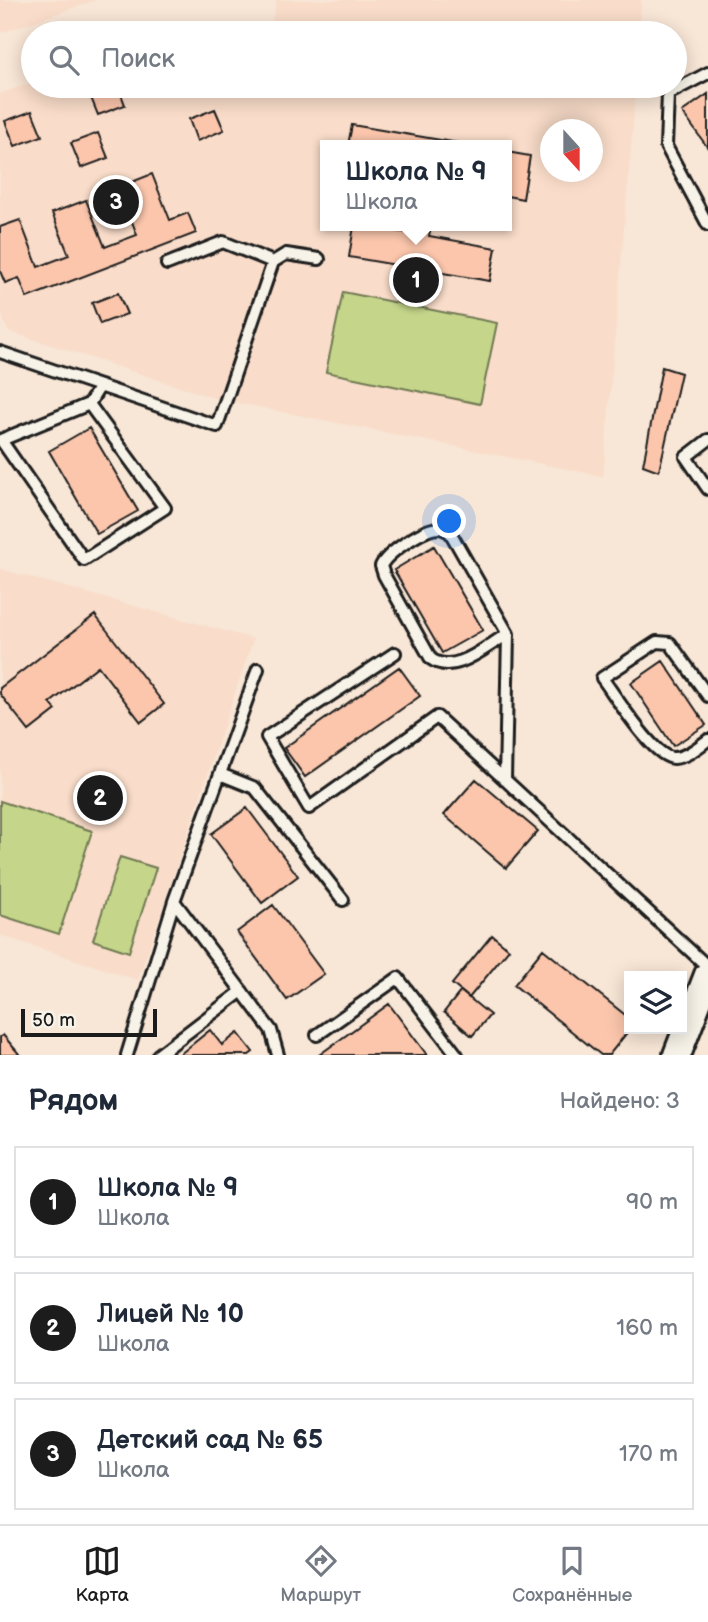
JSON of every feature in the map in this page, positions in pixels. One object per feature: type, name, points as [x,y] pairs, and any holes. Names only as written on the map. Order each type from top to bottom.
[{"type":"street","points":[[677,1055],[708,975]]},
{"type":"lane","points":[[687,84],[708,73]]},
{"type":"lane","points":[[668,98],[666,146],[708,225]]},
{"type":"lane","points":[[167,264],[223,242],[273,262]]},
{"type":"lane","points":[[0,352],[217,426],[273,262],[286,254],[319,258]]},
{"type":"lane","points":[[89,404],[165,508],[84,560],[1,440],[89,404],[100,386]]},
{"type":"lane","points":[[708,440],[686,457],[708,489]]},
{"type":"lane","points":[[505,780],[508,634],[450,532],[439,528],[427,531],[386,556],[381,565],[384,575],[431,659],[441,666],[453,665],[508,634]]},
{"type":"lane","points":[[708,696],[670,643],[657,642],[602,678],[657,752],[671,758],[687,755],[708,740]]},
{"type":"lane","points":[[394,653],[267,737],[309,808],[437,718],[708,967]]},
{"type":"lane","points":[[127,1055],[174,901],[258,669]]},
{"type":"lane","points":[[220,774],[255,788],[343,900]]},
{"type":"lane","points":[[174,901],[271,1030],[278,1055]]},
{"type":"lane","points":[[317,1035],[398,978],[457,1055]]},
{"type":"lane","points":[[158,1055],[242,991]]},
{"type":"shaded area","points":[[0,0],[96,0],[35,21],[21,21],[21,26],[0,33]]},
{"type":"shaded area","points":[[277,0],[641,0],[640,21],[272,21]]},
{"type":"shaded area","points":[[21,86],[21,98],[635,98],[603,476],[218,399],[8,331],[0,310],[0,94]]},
{"type":"shaded area","points":[[0,569],[253,639],[138,980],[0,935]]},
{"type":"green space","points":[[343,292],[497,323],[480,404],[326,372]]},
{"type":"green space","points":[[0,801],[92,831],[59,934],[0,915]]},
{"type":"green space","points":[[120,857],[156,868],[129,952],[93,940]]},
{"type":"building","points":[[708,94],[708,148],[682,112]]},
{"type":"building","points":[[91,98],[122,98],[125,105],[98,115]]},
{"type":"building","points":[[215,109],[224,130],[197,141],[189,119]]},
{"type":"building","points":[[32,111],[42,136],[15,146],[5,121]]},
{"type":"building","points":[[352,125],[440,140],[349,140]]},
{"type":"building","points":[[98,133],[108,158],[81,168],[71,143]]},
{"type":"building","points":[[512,153],[530,156],[523,199],[512,197]]},
{"type":"building","points":[[152,174],[170,220],[188,213],[196,233],[27,298],[19,278],[5,283],[0,271],[0,227],[20,220],[38,267],[69,255],[52,213],[86,200],[105,247],[137,235],[119,187]]},
{"type":"building","points":[[353,231],[430,231],[429,236],[496,248],[490,281],[349,257]]},
{"type":"building","points":[[118,293],[127,314],[100,324],[92,303]]},
{"type":"building","points":[[662,367],[681,373],[659,471],[643,465]]},
{"type":"building","points":[[89,428],[138,511],[97,534],[49,451]]},
{"type":"building","points":[[434,546],[483,630],[442,653],[394,570]]},
{"type":"building","points":[[95,615],[164,704],[141,722],[98,666],[50,703],[56,710],[29,731],[0,694],[0,688]]},
{"type":"building","points":[[663,661],[706,725],[673,746],[631,683]]},
{"type":"building","points":[[399,667],[420,696],[305,777],[284,748]]},
{"type":"building","points":[[476,779],[538,831],[506,868],[444,815]]},
{"type":"building","points":[[247,808],[298,876],[262,903],[211,834]]},
{"type":"building","points":[[273,905],[324,974],[287,1000],[237,932]]},
{"type":"building","points":[[492,935],[509,949],[469,998],[452,984]]},
{"type":"building","points":[[543,949],[624,1014],[626,1034],[609,1055],[601,1055],[514,985]]},
{"type":"building","points":[[461,991],[490,1015],[472,1036],[444,1012]]},
{"type":"building","points":[[389,1004],[427,1055],[319,1055]]},
{"type":"building","points":[[210,1030],[222,1045],[238,1033],[253,1052],[249,1055],[179,1055]]},
{"type":"building","points":[[3,1035],[20,1055],[0,1055],[0,1037]]},
{"type":"place","name":"Детский сад № 65","points":[[116,202]]},
{"type":"place","name":"Школа № 9","points":[[416,280]]},
{"type":"place","name":"Лицей № 10","points":[[100,798]]}]
